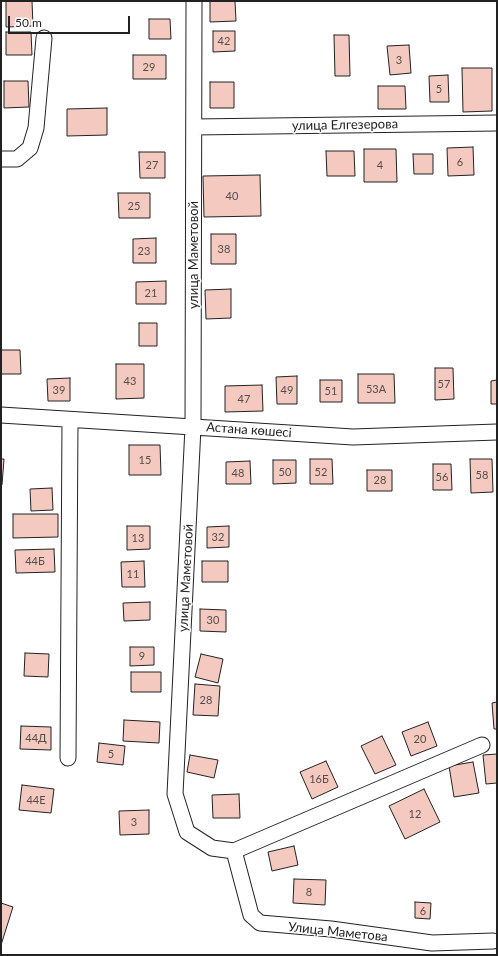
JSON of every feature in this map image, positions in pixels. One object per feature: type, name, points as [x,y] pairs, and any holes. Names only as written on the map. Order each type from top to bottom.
[{"type":"street","name":"улица Маметовой","points":[[194,1],[193,427],[175,794],[187,832],[212,848],[234,851]]},
{"type":"street","points":[[1,159],[17,159],[30,148],[36,128],[44,38]]},
{"type":"street","name":"улица Елгезерова","points":[[194,127],[497,123]]},
{"type":"street","name":"Астана көшесі","points":[[1,415],[353,437],[497,432]]},
{"type":"street","points":[[68,758],[70,420]]},
{"type":"street","points":[[234,851],[482,745]]},
{"type":"street","name":"Улица Маметова","points":[[234,851],[251,915],[260,923],[331,929],[432,943],[493,941]]},
{"type":"building","points":[[6,1],[32,1],[33,26],[6,27]]},
{"type":"building","points":[[210,1],[235,1],[236,21],[210,22]]},
{"type":"building","points":[[149,19],[170,19],[171,39],[149,39]]},
{"type":"building","points":[[213,31],[235,31],[235,51],[213,52]]},
{"type":"building","points":[[6,32],[31,32],[32,55],[6,55]]},
{"type":"building","points":[[334,35],[349,35],[350,76],[335,76]]},
{"type":"building","points":[[409,45],[411,73],[390,75],[387,46]]},
{"type":"building","points":[[133,55],[166,55],[166,79],[133,79]]},
{"type":"building","points":[[462,68],[492,68],[492,111],[463,112]]},
{"type":"building","points":[[448,75],[449,102],[430,102],[429,76]]},
{"type":"building","points":[[4,81],[28,81],[29,107],[4,108]]},
{"type":"building","points":[[210,82],[234,82],[234,108],[210,108]]},
{"type":"building","points":[[378,86],[405,86],[406,109],[378,109]]},
{"type":"building","points":[[107,108],[107,135],[67,136],[67,109]]},
{"type":"building","points":[[473,147],[474,175],[448,176],[447,148]]},
{"type":"building","points":[[364,149],[396,149],[397,182],[364,182]]},
{"type":"building","points":[[326,151],[354,151],[355,176],[327,176]]},
{"type":"building","points":[[139,152],[165,152],[165,178],[140,178]]},
{"type":"building","points":[[413,154],[433,154],[433,174],[414,174]]},
{"type":"building","points":[[260,175],[261,216],[204,217],[203,176]]},
{"type":"building","points":[[118,193],[150,193],[150,218],[119,218]]},
{"type":"building","points":[[211,234],[236,234],[236,264],[211,264]]},
{"type":"building","points":[[156,238],[156,263],[133,263],[133,239]]},
{"type":"building","points":[[166,281],[166,304],[136,304],[136,282]]},
{"type":"building","points":[[231,289],[231,318],[206,319],[205,290]]},
{"type":"building","points":[[139,323],[157,323],[157,346],[139,346]]},
{"type":"building","points":[[1,350],[20,350],[21,374],[1,374]]},
{"type":"building","points":[[116,364],[144,364],[144,398],[116,399]]},
{"type":"building","points":[[435,368],[453,368],[454,399],[435,400]]},
{"type":"building","points":[[358,374],[394,374],[395,403],[358,403]]},
{"type":"building","points":[[297,376],[297,404],[277,404],[276,377]]},
{"type":"building","points":[[70,378],[70,401],[48,401],[47,379]]},
{"type":"building","points":[[320,380],[342,380],[342,402],[320,402]]},
{"type":"building","points":[[497,380],[497,404],[491,404],[491,381]]},
{"type":"building","points":[[262,385],[263,411],[225,412],[225,386]]},
{"type":"building","points":[[129,445],[160,445],[161,475],[129,475]]},
{"type":"building","points":[[1,459],[4,459],[2,485],[1,485]]},
{"type":"building","points":[[310,459],[332,459],[333,484],[310,484]]},
{"type":"building","points":[[470,459],[492,459],[493,492],[471,493]]},
{"type":"building","points":[[273,460],[296,460],[296,483],[273,484]]},
{"type":"building","points":[[250,461],[251,484],[226,484],[226,462]]},
{"type":"building","points":[[433,464],[451,464],[452,490],[433,490]]},
{"type":"building","points":[[367,470],[392,470],[392,491],[367,491]]},
{"type":"building","points":[[52,488],[53,510],[31,511],[30,489]]},
{"type":"building","points":[[13,514],[58,514],[58,537],[13,538]]},
{"type":"building","points":[[127,526],[150,526],[150,549],[127,550]]},
{"type":"building","points":[[229,526],[229,547],[207,548],[207,527]]},
{"type":"building","points":[[54,549],[55,572],[16,573],[15,550]]},
{"type":"building","points":[[144,561],[145,587],[122,587],[121,562]]},
{"type":"building","points":[[202,561],[228,561],[228,582],[202,582]]},
{"type":"building","points":[[150,602],[150,620],[124,621],[123,603]]},
{"type":"building","points":[[200,609],[226,610],[226,632],[200,631]]},
{"type":"building","points":[[130,647],[154,647],[154,665],[130,666]]},
{"type":"building","points":[[25,653],[49,654],[48,677],[24,676]]},
{"type":"building","points":[[201,654],[223,659],[218,683],[195,677]]},
{"type":"building","points":[[131,672],[161,672],[161,692],[131,692]]},
{"type":"building","points":[[195,684],[220,686],[218,716],[193,715]]},
{"type":"building","points":[[497,702],[497,729],[494,729],[492,703]]},
{"type":"building","points":[[124,720],[160,722],[159,743],[123,741]]},
{"type":"building","points":[[428,722],[437,746],[411,756],[402,732]]},
{"type":"building","points":[[21,726],[51,727],[51,750],[20,749]]},
{"type":"building","points":[[382,736],[396,765],[375,774],[361,746]]},
{"type":"building","points":[[99,743],[125,746],[123,765],[97,762]]},
{"type":"building","points":[[497,754],[497,783],[486,784],[483,755]]},
{"type":"building","points":[[190,755],[218,760],[214,778],[187,772]]},
{"type":"building","points":[[326,761],[338,787],[312,799],[300,772]]},
{"type":"building","points":[[473,762],[479,793],[454,797],[449,766]]},
{"type":"building","points":[[22,785],[54,789],[51,813],[19,810]]},
{"type":"building","points":[[424,789],[440,822],[405,839],[389,806]]},
{"type":"building","points":[[239,794],[240,818],[213,818],[212,795]]},
{"type":"building","points":[[149,810],[149,834],[120,835],[119,811]]},
{"type":"building","points":[[294,846],[298,865],[272,871],[268,852]]},
{"type":"building","points":[[294,879],[326,880],[325,905],[293,903]]},
{"type":"building","points":[[415,902],[431,903],[430,919],[415,918]]},
{"type":"building","points":[[1,903],[13,907],[1,945]]}]
